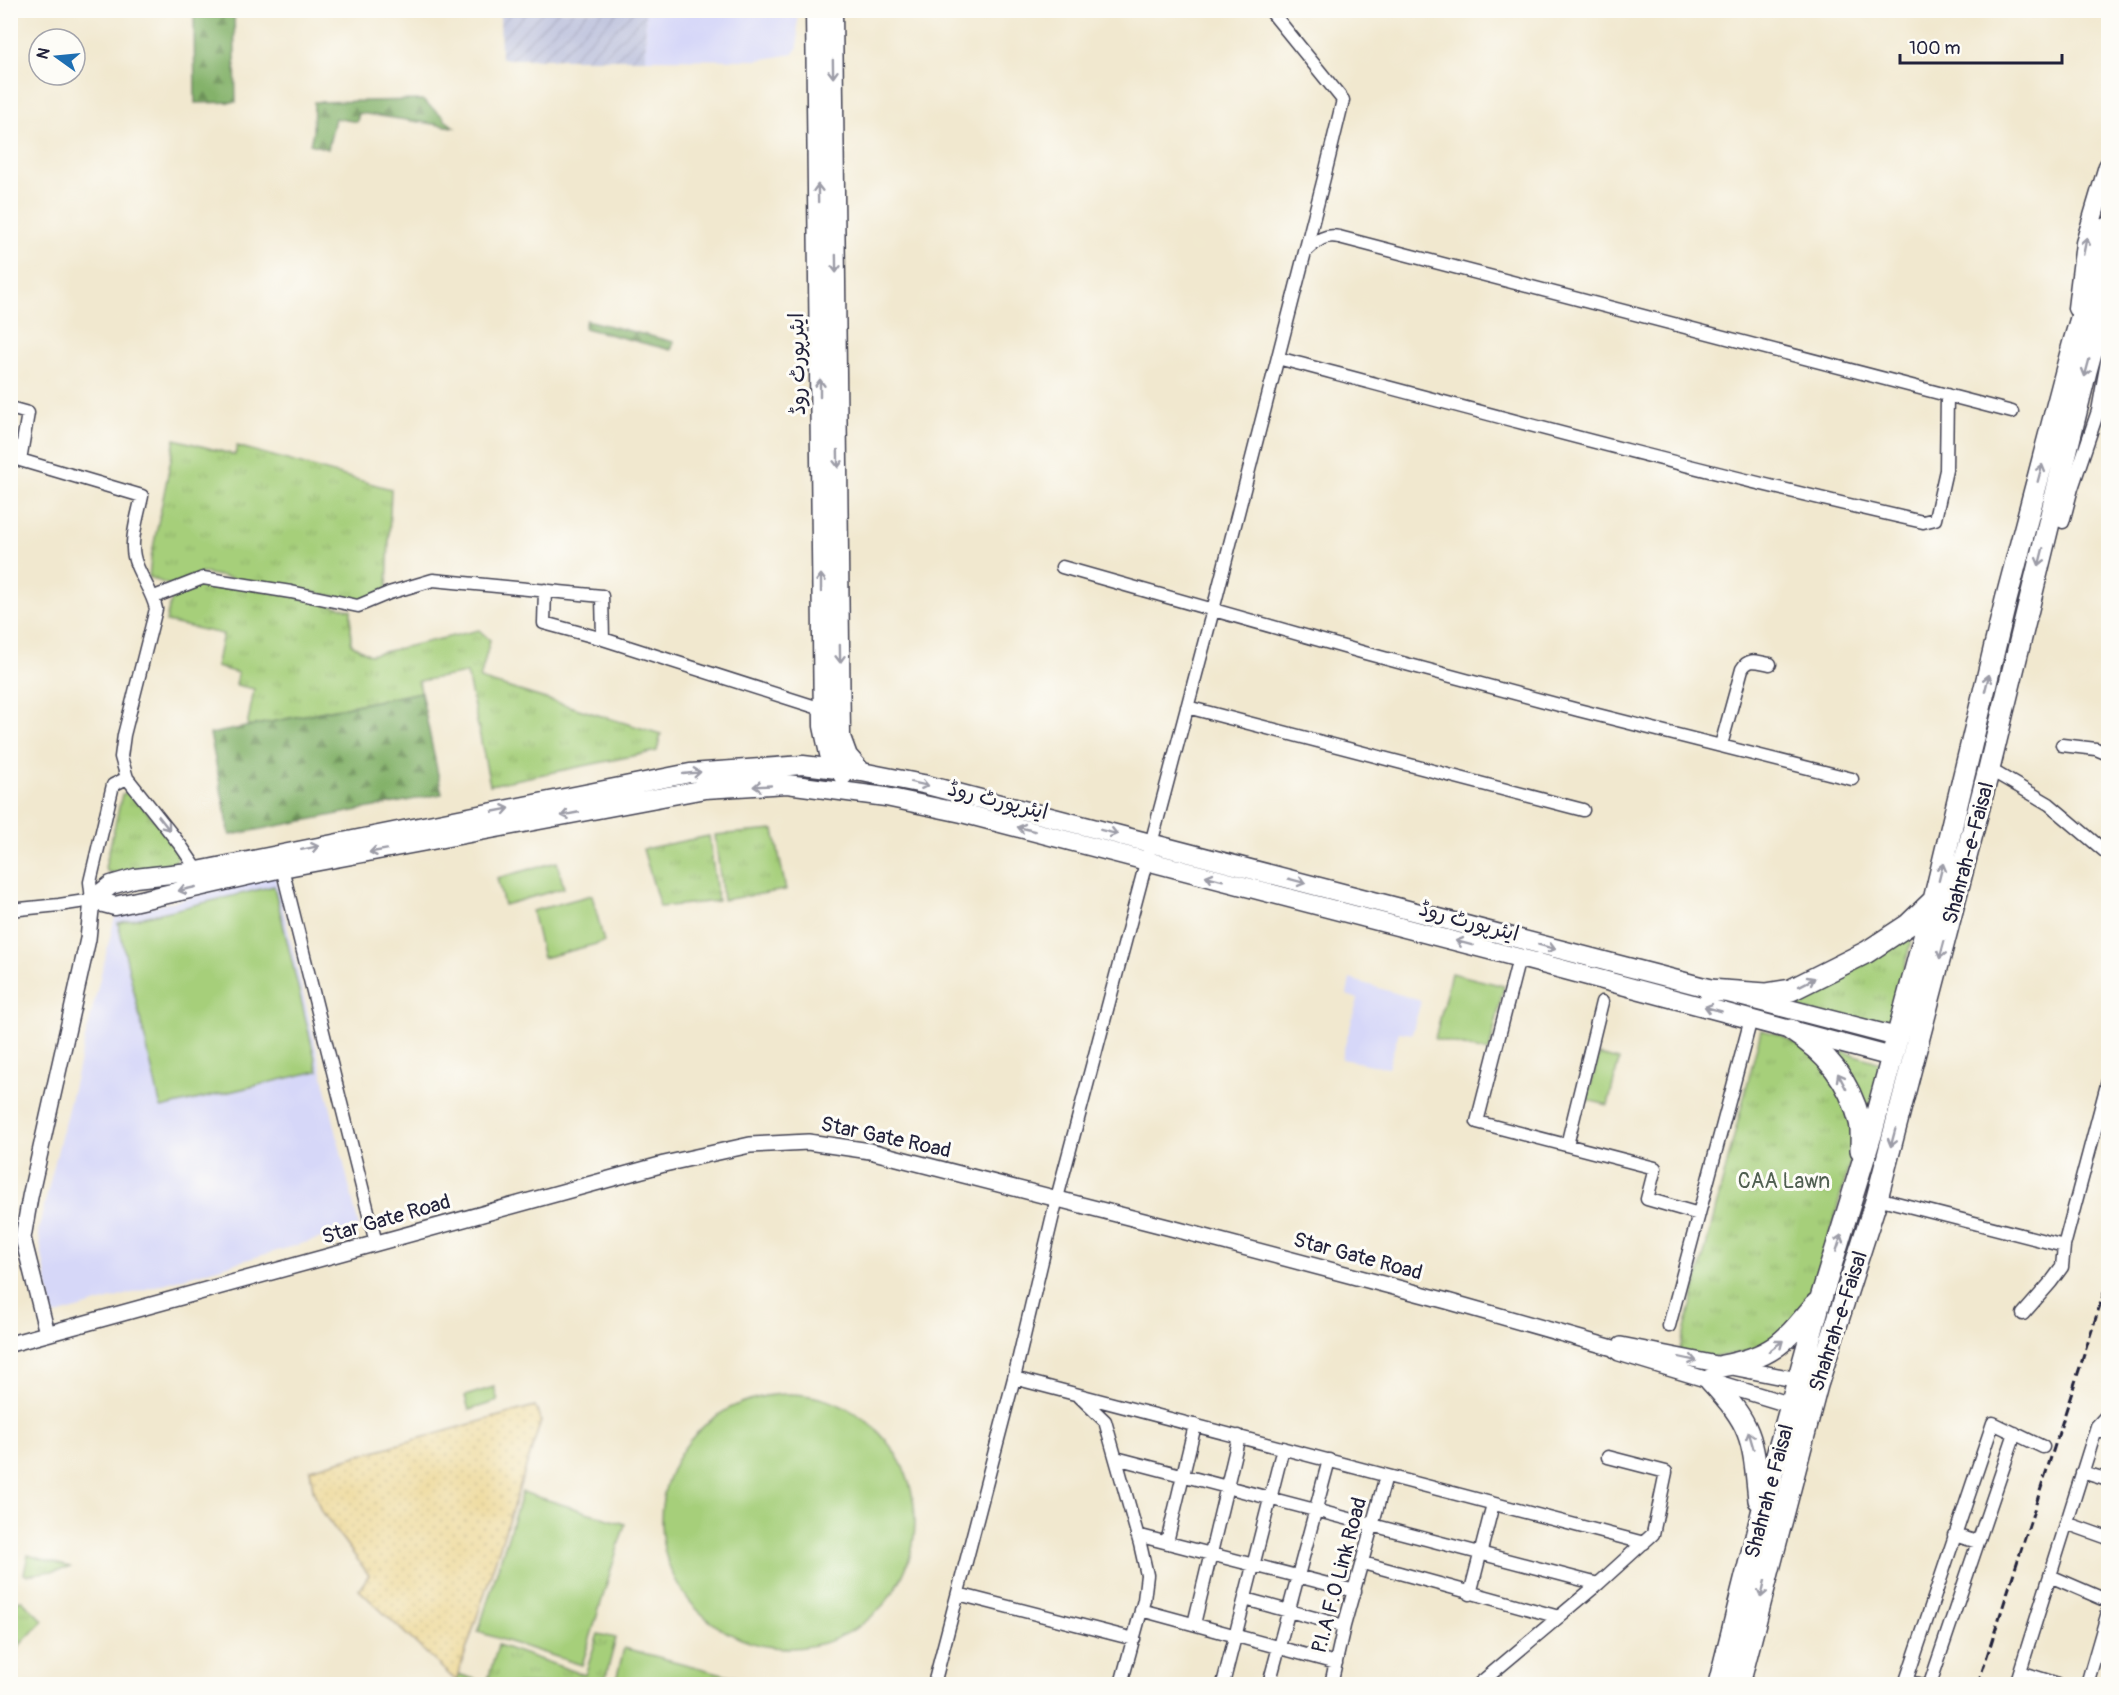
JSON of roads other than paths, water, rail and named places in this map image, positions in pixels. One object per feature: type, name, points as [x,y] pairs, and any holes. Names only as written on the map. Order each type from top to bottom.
[{"type":"highway","name":"Shahrah-e-Faisal","points":[[1800,1408],[1877,1198],[1989,769],[2084,382],[2109,228]]},
{"type":"highway","name":"Shahrah-e-Faisal","points":[[1821,1298],[1853,1198],[1934,900],[2006,600],[2073,345],[2101,283]]},
{"type":"highway","points":[[1709,990],[1766,994],[1791,990],[1867,952],[1908,925],[1934,900]]},
{"type":"highway","points":[[1791,1030],[1812,1043],[1832,1063],[1845,1086],[1860,1123],[1861,1150],[1853,1198]]},
{"type":"highway","points":[[1761,1518],[1754,1446],[1748,1428],[1716,1373],[1758,1358],[1771,1350],[1791,1334],[1821,1298]]},
{"type":"highway","name":"Shahrah e Faisal","points":[[1739,1684],[1800,1408],[1798,1380],[1821,1298]]},
{"type":"highway","name":"Shahrah e Faisal","points":[[1719,1684],[1761,1518],[1800,1408]]},
{"type":"main road","name":"ایئرپورٹ روڈ","points":[[815,10],[823,717],[833,761]]},
{"type":"main road","name":"ایئرپورٹ روڈ","points":[[833,10],[841,737]]},
{"type":"main road","points":[[2073,345],[2085,243],[2109,166]]},
{"type":"main road","points":[[793,766],[816,746],[823,717]]},
{"type":"main road","points":[[841,737],[833,761],[849,783],[862,794]]},
{"type":"main road","points":[[841,737],[848,756],[862,772]]},
{"type":"main road","name":"ایئرپورٹ روڈ","points":[[471,824],[690,773],[804,765],[816,767],[833,761],[862,772],[923,784],[1519,958],[1791,1030],[1894,1047]]},
{"type":"main road","points":[[787,784],[816,767]]},
{"type":"main road","name":"ایئرپورٹ روڈ","points":[[471,824],[705,789],[787,784],[862,794],[1148,851],[1709,990],[1894,1047]]},
{"type":"main road","points":[[92,900],[111,885],[135,878],[198,871],[345,848],[471,824]]},
{"type":"main road","points":[[92,900],[115,906],[282,868],[345,848]]},
{"type":"street","points":[[934,1684],[1014,1378],[1057,1198],[1278,358],[1342,100],[1270,10]]},
{"type":"street","points":[[1305,252],[1320,238],[1330,235],[1339,237],[2012,412]]},
{"type":"street","points":[[2063,522],[2098,411],[2109,356]]},
{"type":"street","points":[[1278,358],[1632,452],[1790,492],[1923,522],[1935,519],[1946,470],[1947,395]]},
{"type":"street","points":[[10,408],[28,413],[20,460],[142,496],[133,548],[136,564],[154,597],[156,609],[124,735],[121,757],[128,778],[182,846],[198,871]]},
{"type":"street","points":[[1062,567],[1421,668],[1852,778]]},
{"type":"street","points":[[154,597],[203,578],[291,592],[358,606],[389,593],[433,580],[545,590],[602,596],[603,639]]},
{"type":"street","points":[[545,590],[544,623],[603,639],[823,717]]},
{"type":"street","points":[[1720,746],[1742,669],[1751,660],[1770,664]]},
{"type":"street","points":[[1187,707],[1582,810]]},
{"type":"street","points":[[2062,745],[2096,749],[2109,754]]},
{"type":"street","points":[[1989,769],[2049,804],[2109,854]]},
{"type":"street","points":[[47,1333],[23,1238],[30,1197],[88,939],[92,900],[90,882],[112,785],[128,778]]},
{"type":"street","points":[[282,868],[376,1243]]},
{"type":"street","points":[[10,910],[92,900]]},
{"type":"street","points":[[1519,958],[1477,1122],[1655,1168],[1647,1199],[1699,1214]]},
{"type":"street","points":[[1567,1145],[1602,1002]]},
{"type":"street","points":[[1669,1326],[1751,1019]]},
{"type":"street","points":[[2024,1314],[2062,1267],[2064,1246],[2109,1081]]},
{"type":"street","name":"Star Gate Road","points":[[10,1344],[664,1164],[750,1145],[808,1142],[870,1151],[1057,1198],[1447,1301],[1613,1348],[1619,1353],[1716,1373],[1798,1380]]},
{"type":"street","points":[[1877,1198],[2064,1246]]},
{"type":"street","name":"Star Gate Road","points":[[1716,1373],[1800,1408]]},
{"type":"street","points":[[1014,1378],[1644,1543]]},
{"type":"street","points":[[1078,1395],[1105,1421],[1147,1575],[1141,1610],[1121,1684]]},
{"type":"street","points":[[2016,1684],[2097,1426],[2109,1414]]},
{"type":"street","points":[[1919,1684],[1906,1683],[1993,1423],[2043,1447]]},
{"type":"street","points":[[1167,1542],[1195,1425]]},
{"type":"street","points":[[2097,1426],[2109,1435]]},
{"type":"street","points":[[1930,1684],[2014,1433]]},
{"type":"street","points":[[1194,1624],[1239,1436]]},
{"type":"street","points":[[1223,1684],[1283,1448]]},
{"type":"street","points":[[1479,1684],[1598,1584],[1653,1534],[1666,1472],[1608,1457]]},
{"type":"street","points":[[1116,1458],[1598,1584]]},
{"type":"street","points":[[1269,1684],[1329,1460]]},
{"type":"street","points":[[2082,1472],[2109,1480]]},
{"type":"street","name":"P.I.A F.O Link Road","points":[[1331,1684],[1344,1626],[1386,1476]]},
{"type":"street","points":[[1470,1594],[1493,1504]]},
{"type":"street","points":[[2066,1523],[2109,1538]]},
{"type":"street","points":[[1137,1535],[1355,1591]]},
{"type":"street","points":[[1954,1535],[1978,1542]]},
{"type":"street","points":[[1363,1563],[1559,1617]]},
{"type":"street","points":[[2050,1576],[2109,1601]]},
{"type":"street","points":[[958,1594],[1134,1639]]},
{"type":"street","points":[[1245,1599],[1344,1626]]},
{"type":"street","points":[[1141,1610],[1336,1663]]},
{"type":"street","points":[[2087,1684],[2104,1644],[2109,1612]]},
{"type":"street","points":[[2020,1672],[2041,1682],[2058,1684]]},
{"type":"railway","points":[[1978,1684],[2108,1280]]},
{"type":"park label","name":"CAA Lawn","points":[[1784,1181]]}]
